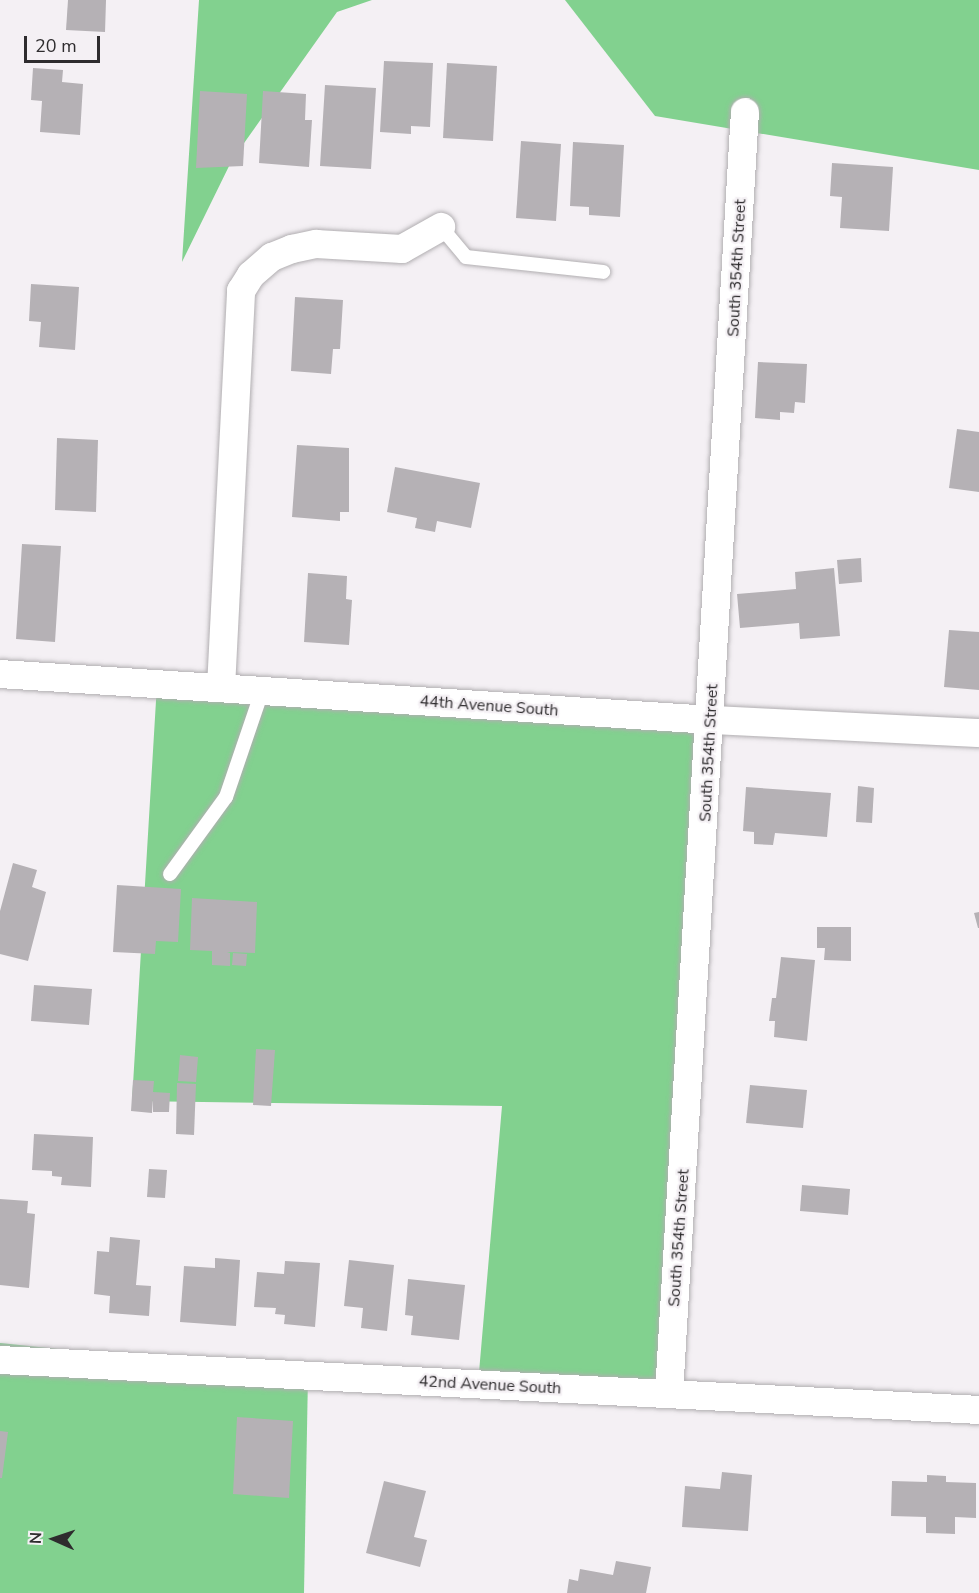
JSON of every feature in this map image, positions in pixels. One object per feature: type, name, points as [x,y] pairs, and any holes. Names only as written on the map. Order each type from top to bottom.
[{"type":"street","name":"South 354th Street","points":[[669,1394],[712,720],[745,112]]},
{"type":"street","points":[[220,688],[241,291],[251,275],[272,257],[292,249],[316,244],[402,249],[441,227]]},
{"type":"street","name":"44th Avenue South","points":[[0,674],[712,720],[979,733]]},
{"type":"street","name":"42nd Avenue South","points":[[0,1360],[979,1410]]},
{"type":"lane","points":[[441,227],[466,257],[603,272]]},
{"type":"lane","points":[[170,874],[226,797],[262,691]]},
{"type":"green space","points":[[199,0],[372,0],[337,12],[232,160],[182,262]]},
{"type":"green space","points":[[565,0],[979,0],[979,170],[655,116]]},
{"type":"green space","points":[[157,684],[712,720],[669,1394],[478,1384],[502,1106],[132,1101]]},
{"type":"green space","points":[[0,1343],[308,1375],[304,1593],[0,1593]]},
{"type":"building","points":[[68,0],[106,0],[105,32],[66,30]]},
{"type":"building","points":[[384,61],[433,63],[430,127],[411,126],[411,134],[380,132]]},
{"type":"building","points":[[447,63],[497,66],[493,141],[443,138]]},
{"type":"building","points":[[33,68],[63,70],[62,82],[83,84],[80,135],[40,132],[42,101],[31,100]]},
{"type":"building","points":[[325,85],[376,88],[371,169],[320,166]]},
{"type":"building","points":[[200,91],[247,94],[243,166],[196,168]]},
{"type":"building","points":[[263,91],[306,94],[305,120],[312,120],[309,167],[259,163]]},
{"type":"building","points":[[521,141],[561,144],[556,221],[516,218]]},
{"type":"building","points":[[573,142],[624,145],[620,217],[589,215],[589,207],[570,206]]},
{"type":"building","points":[[832,163],[893,167],[889,231],[840,228],[842,197],[830,196]]},
{"type":"building","points":[[31,284],[79,287],[75,350],[39,347],[41,322],[29,321]]},
{"type":"building","points":[[295,297],[343,300],[340,349],[333,349],[331,374],[291,371]]},
{"type":"building","points":[[758,362],[807,364],[805,403],[795,402],[794,413],[780,412],[780,420],[755,418]]},
{"type":"building","points":[[957,429],[979,432],[979,492],[949,488]]},
{"type":"building","points":[[57,438],[98,440],[96,512],[55,510]]},
{"type":"building","points":[[297,445],[349,448],[349,512],[340,512],[340,521],[292,517]]},
{"type":"building","points":[[395,467],[480,483],[471,528],[437,521],[435,532],[415,528],[417,518],[387,512]]},
{"type":"building","points":[[22,544],[61,546],[55,642],[16,639]]},
{"type":"building","points":[[861,558],[862,582],[839,584],[837,560]]},
{"type":"building","points":[[834,568],[840,636],[800,639],[799,623],[740,628],[737,594],[796,589],[795,572]]},
{"type":"building","points":[[308,573],[347,576],[346,599],[352,600],[349,645],[304,642]]},
{"type":"building","points":[[949,630],[979,632],[979,690],[944,687]]},
{"type":"building","points":[[858,786],[874,788],[872,823],[856,822]]},
{"type":"building","points":[[746,787],[831,793],[827,837],[775,833],[773,845],[754,844],[754,832],[743,831]]},
{"type":"building","points":[[13,863],[37,870],[32,887],[46,892],[28,961],[0,954],[0,911]]},
{"type":"building","points":[[117,885],[181,889],[178,942],[156,941],[155,954],[113,952]]},
{"type":"building","points":[[192,898],[257,902],[255,953],[227,952],[230,953],[230,966],[212,965],[212,951],[190,950]]},
{"type":"building","points":[[979,912],[979,928],[978,928],[974,913]]},
{"type":"building","points":[[817,927],[851,927],[851,961],[824,960],[825,948],[817,948]]},
{"type":"building","points":[[233,953],[247,954],[246,966],[232,965]]},
{"type":"building","points":[[781,957],[815,960],[807,1041],[774,1037],[775,1021],[769,1021],[772,998],[776,998]]},
{"type":"building","points":[[34,985],[92,989],[89,1025],[31,1021]]},
{"type":"building","points":[[256,1049],[275,1050],[271,1106],[253,1105]]},
{"type":"building","points":[[180,1055],[198,1057],[196,1082],[178,1081]]},
{"type":"building","points":[[133,1080],[154,1081],[153,1092],[170,1093],[169,1112],[153,1112],[152,1099],[152,1113],[131,1111]]},
{"type":"building","points":[[177,1083],[196,1084],[194,1135],[176,1134]]},
{"type":"building","points":[[750,1085],[807,1090],[803,1128],[746,1123]]},
{"type":"building","points":[[34,1134],[93,1137],[91,1187],[61,1185],[62,1177],[52,1176],[52,1171],[32,1170]]},
{"type":"building","points":[[149,1169],[167,1170],[165,1198],[147,1197]]},
{"type":"building","points":[[802,1185],[850,1189],[848,1215],[800,1211]]},
{"type":"building","points":[[0,1199],[28,1201],[27,1213],[35,1214],[29,1288],[0,1285]]},
{"type":"building","points":[[110,1237],[140,1240],[136,1285],[151,1286],[149,1316],[109,1313],[110,1296],[94,1294],[97,1251],[109,1252]]},
{"type":"building","points":[[215,1258],[240,1260],[236,1326],[180,1322],[184,1266],[215,1268]]},
{"type":"building","points":[[349,1260],[394,1265],[387,1331],[361,1328],[363,1308],[344,1306]]},
{"type":"building","points":[[285,1261],[320,1263],[315,1327],[284,1324],[285,1315],[275,1314],[276,1308],[254,1307],[257,1272],[284,1274]]},
{"type":"building","points":[[408,1279],[465,1285],[459,1340],[411,1335],[413,1316],[405,1315]]},
{"type":"building","points":[[237,1417],[293,1421],[289,1498],[233,1494]]},
{"type":"building","points":[[0,1431],[8,1432],[2,1478],[0,1478]]},
{"type":"building","points":[[722,1472],[752,1475],[748,1531],[682,1527],[685,1486],[720,1489]]},
{"type":"building","points":[[927,1475],[946,1476],[946,1482],[976,1483],[976,1518],[955,1517],[955,1534],[926,1533],[926,1517],[891,1516],[892,1481],[927,1482]]},
{"type":"building","points":[[384,1481],[426,1491],[414,1537],[427,1540],[420,1567],[366,1553]]},
{"type":"building","points":[[616,1561],[651,1567],[646,1593],[567,1593],[569,1579],[578,1581],[580,1569],[613,1575]]}]
